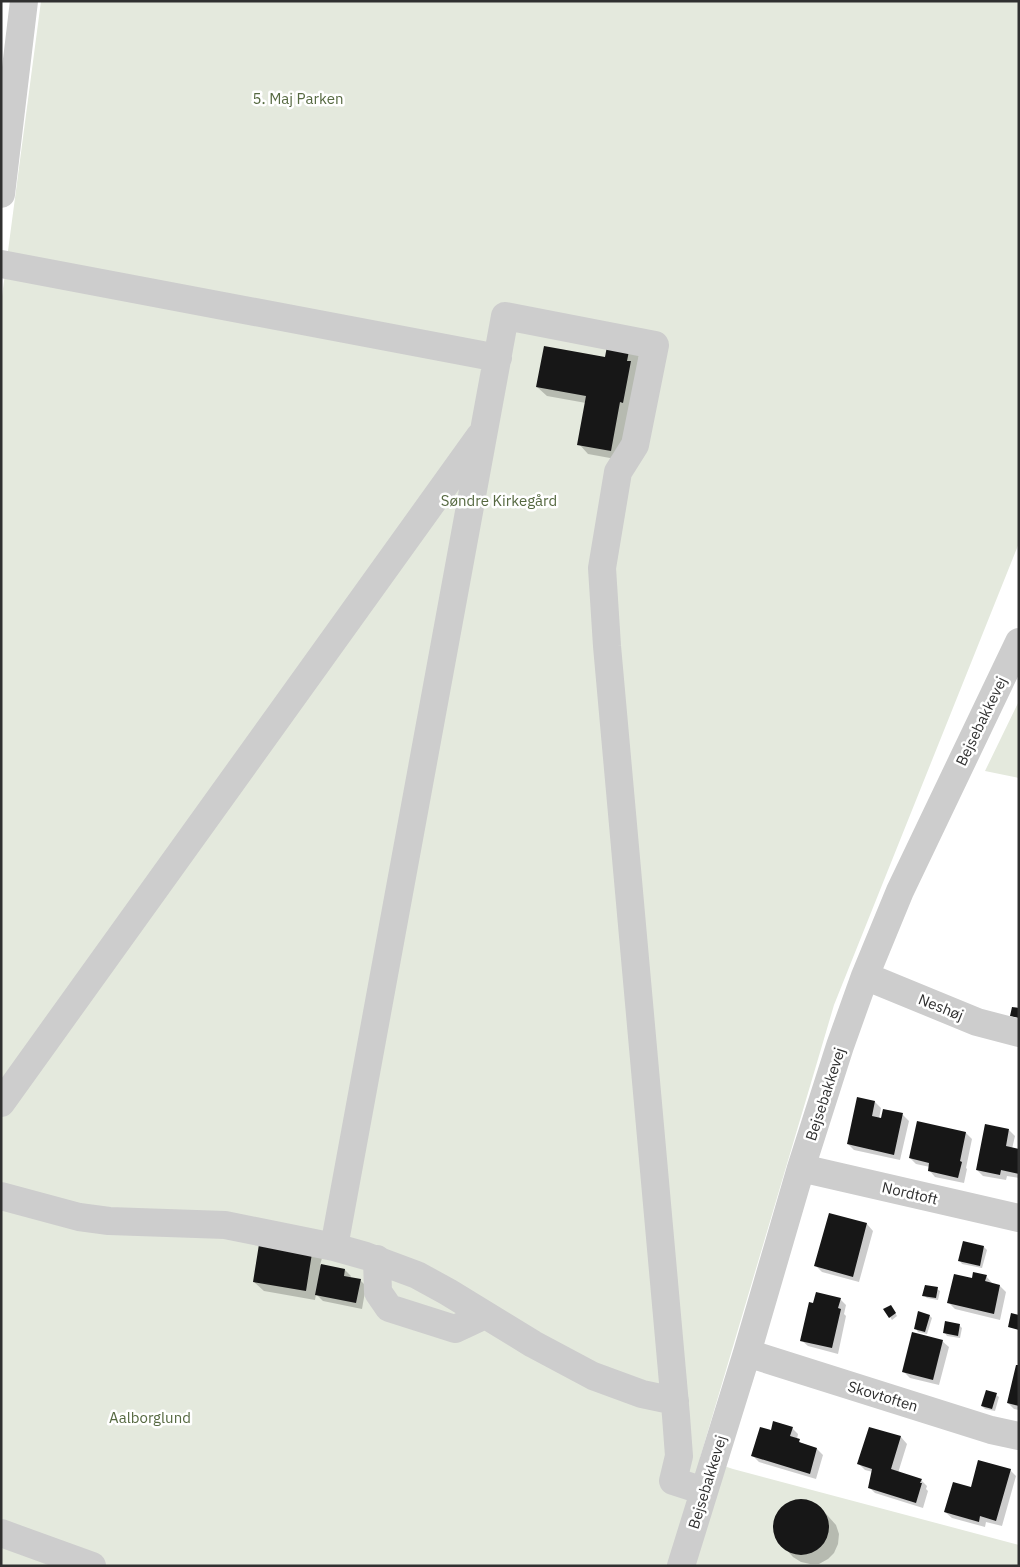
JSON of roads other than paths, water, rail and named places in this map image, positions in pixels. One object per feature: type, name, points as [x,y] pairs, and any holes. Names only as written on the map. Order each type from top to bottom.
[{"type":"street","points":[[1,194],[24,1]]},
{"type":"street","points":[[1,264],[498,358]]},
{"type":"street","points":[[334,1247],[505,316],[655,345],[636,445],[618,472],[602,568],[607,646],[675,1402],[679,1456],[673,1481],[704,1491]]},
{"type":"street","points":[[1,1103],[484,430]]},
{"type":"street","points":[[466,454],[475,481]]},
{"type":"street","name":"Bejsebakkevej","points":[[681,1566],[747,1353],[801,1168],[840,1046],[865,976],[900,891],[1019,642]]},
{"type":"street","name":"Neshøj","points":[[865,976],[978,1022],[1019,1033]]},
{"type":"street","name":"Nordtoft","points":[[801,1168],[1019,1218]]},
{"type":"street","points":[[1,1196],[79,1217],[109,1221],[226,1225],[334,1247],[377,1259],[417,1275],[530,1342],[593,1376],[642,1394],[675,1402]]},
{"type":"street","points":[[377,1259],[378,1292],[389,1308],[455,1329],[485,1314]]},
{"type":"street","name":"Skovtoften","points":[[747,1353],[991,1430],[1019,1436]]},
{"type":"street","points":[[1,1533],[92,1566]]},
{"type":"park label","name":"5. Maj Parken","points":[[298,98]]},
{"type":"park label","name":"Søndre Kirkegård","points":[[499,500]]},
{"type":"park label","name":"Aalborglund","points":[[150,1417]]}]
